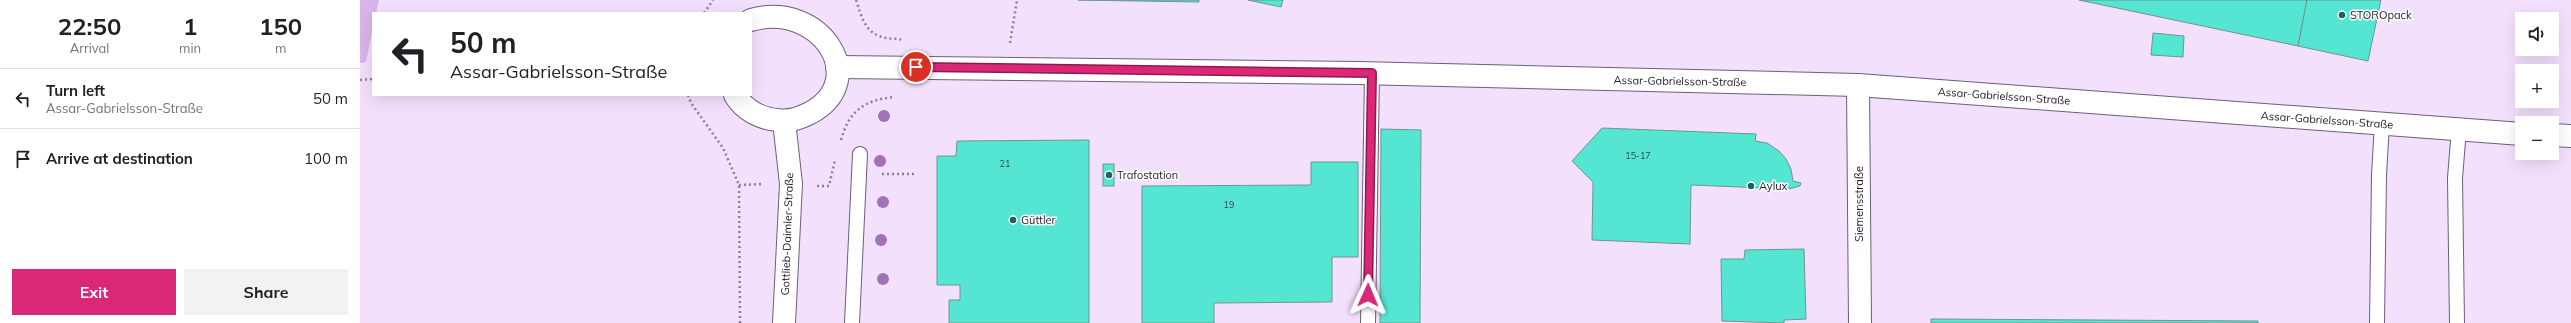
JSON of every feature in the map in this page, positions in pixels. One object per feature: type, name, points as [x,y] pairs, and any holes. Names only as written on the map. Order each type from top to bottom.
[{"type":"street","points":[[736,96],[752,112],[768,119],[784,121],[801,118],[816,110],[827,98],[835,83],[837,67],[835,49],[828,34],[820,25],[784,5],[752,19]]},
{"type":"street","name":"Assar-Gabrielsson-Straße","points":[[837,67],[1372,73],[1858,85],[2515,133]]},
{"type":"street","name":"Siemensstraße","points":[[1858,85],[1860,323]]},
{"type":"street","name":"Gottlieb-Daimler-Straße","points":[[784,121],[791,184],[784,323]]},
{"type":"street","points":[[2559,135],[2571,136]]},
{"type":"lane","points":[[1368,323],[1372,73]]},
{"type":"lane","points":[[2376,323],[2379,175],[2382,124]]},
{"type":"lane","points":[[2457,323],[2455,178],[2459,129]]},
{"type":"lane","points":[[852,323],[860,154]]},
{"type":"path","points":[[705,12],[713,0]]},
{"type":"path","points":[[1006,68],[1017,0]]},
{"type":"path","points":[[360,80],[372,79]]},
{"type":"path","points":[[688,96],[691,103],[723,148],[739,185],[740,323]]},
{"type":"path","points":[[840,143],[844,128],[859,106],[881,98],[900,96]]},
{"type":"path","points":[[739,185],[791,184],[829,186],[835,158]]},
{"type":"path","points":[[859,174],[914,174]]},
{"type":"shaded area","points":[[360,0],[379,0],[376,12],[372,12],[372,32],[366,62],[360,63]]},
{"type":"building","points":[[1078,0],[1199,0],[1199,2]]},
{"type":"building","points":[[1248,0],[1283,0],[1281,7]]},
{"type":"building","points":[[2079,0],[2307,0],[2298,46]]},
{"type":"building","points":[[2307,0],[2381,0],[2368,61],[2298,46]]},
{"type":"building","points":[[2153,33],[2184,36],[2183,57],[2151,55]]},
{"type":"building","name":"Aylux","points":[[1602,128],[1756,134],[1755,141],[1767,143],[1779,151],[1786,159],[1791,169],[1793,181],[1801,183],[1800,186],[1789,189],[1691,185],[1690,244],[1592,240],[1593,182],[1572,161]]},
{"type":"building","points":[[1381,129],[1421,130],[1420,323],[1380,323]]},
{"type":"building","name":"Güttler","points":[[1089,140],[1089,323],[949,323],[949,300],[960,300],[960,285],[937,285],[937,156],[956,156],[957,141]]},
{"type":"building","points":[[1311,162],[1358,162],[1358,257],[1332,257],[1332,302],[1214,303],[1214,323],[1142,323],[1142,186],[1311,185]]},
{"type":"building","name":"Trafostation","points":[[1103,164],[1114,164],[1114,186],[1103,186]]},
{"type":"building","points":[[1804,249],[1806,319],[1784,320],[1784,323],[1722,321],[1721,259],[1744,259],[1745,250]]},
{"type":"building","points":[[1931,319],[2258,321],[2258,323],[1931,323]]},
{"type":"place","name":"STOROpack","points":[[2342,15]]},
{"type":"place","name":"Trafostation","points":[[1109,175]]},
{"type":"place","name":"Aylux","points":[[1751,186]]},
{"type":"place","name":"Güttler","points":[[1013,220]]},
{"type":"route","points":[[916,67],[1372,73],[1368,295]]}]
